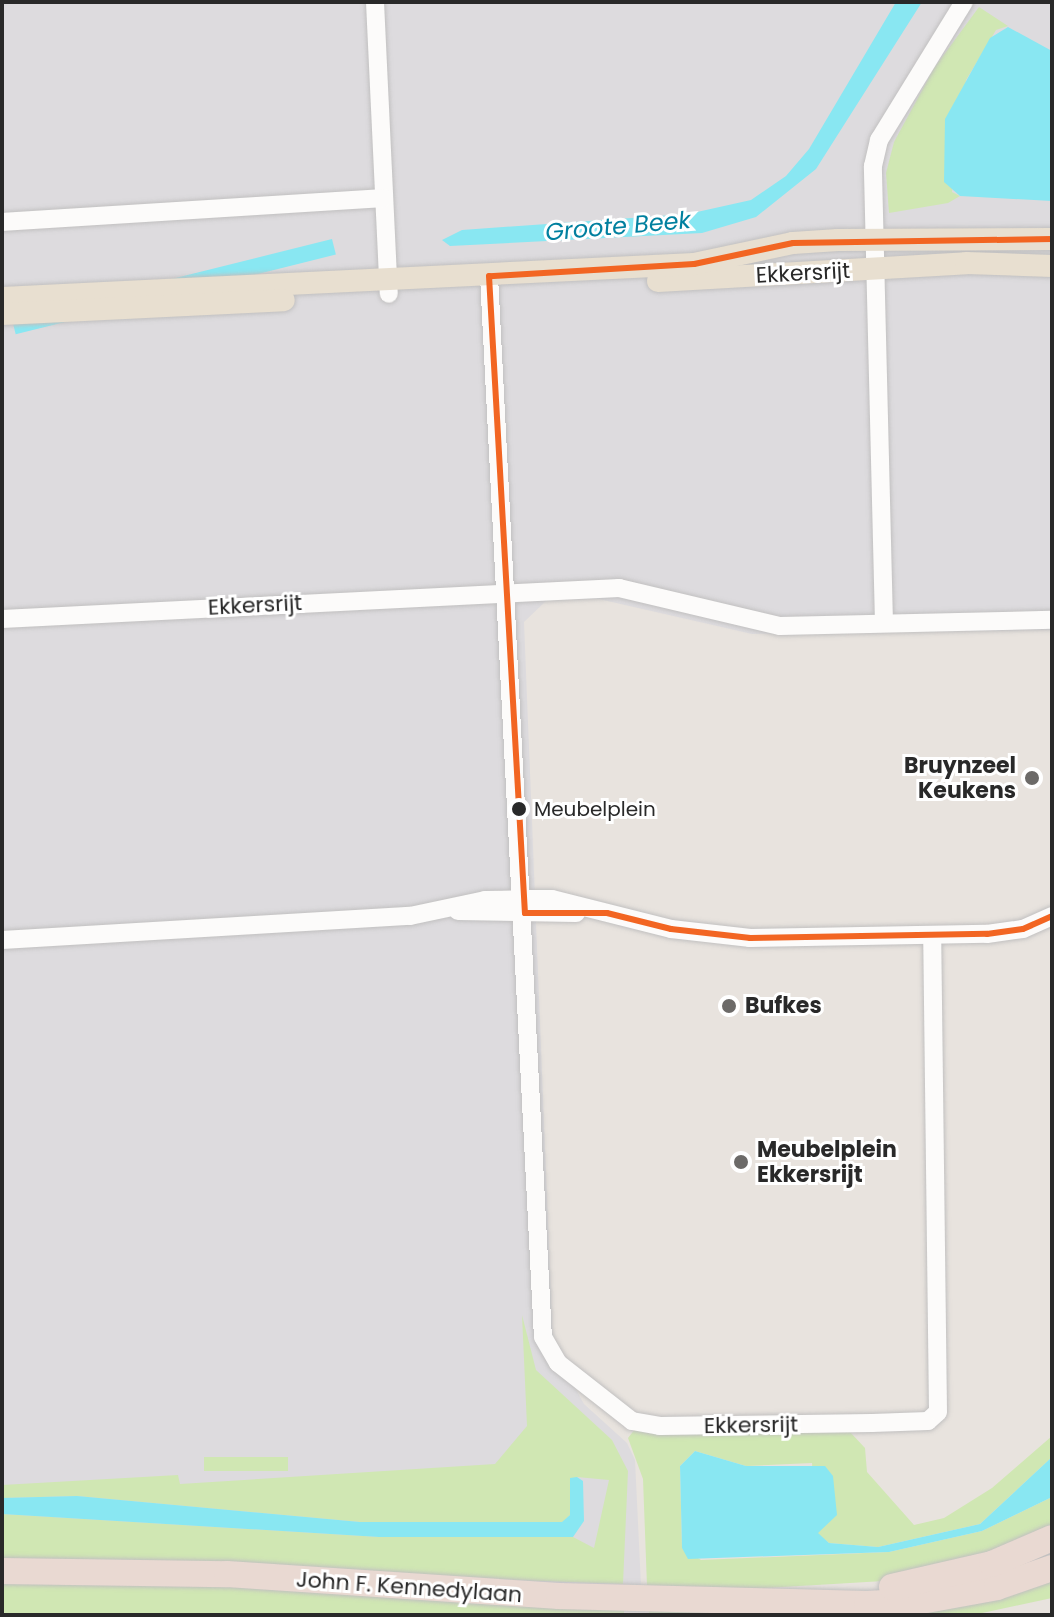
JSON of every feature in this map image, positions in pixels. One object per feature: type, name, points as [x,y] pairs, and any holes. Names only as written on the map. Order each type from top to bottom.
[{"type":"highway","points":[[715,1599],[918,1583],[992,1564],[1052,1538]]},
{"type":"highway","name":"John F. Kennedylaan","points":[[2,1571],[227,1574],[559,1596],[921,1601],[997,1587],[1052,1568]]},
{"type":"main road","name":"Ekkersrijt","points":[[490,282],[694,264],[793,243],[876,238],[1052,239]]},
{"type":"main road","name":"Ekkersrijt","points":[[2,314],[490,282],[966,263],[1052,266]]},
{"type":"main road","name":"Ekkersrijt","points":[[2,298],[389,288]]},
{"type":"street","points":[[375,2],[389,288]]},
{"type":"street","name":"Ekkersrijt","points":[[884,623],[873,176],[879,140],[964,2]]},
{"type":"street","points":[[2,222],[383,198]]},
{"type":"street","name":"Ekkersrijt","points":[[490,282],[524,906],[543,1337],[558,1363],[639,1424],[928,1421],[938,1412],[932,935]]},
{"type":"street","name":"Ekkersrijt","points":[[2,619],[508,591],[619,588],[780,626],[1052,620]]},
{"type":"street","points":[[2,940],[524,906],[607,913],[671,929],[750,938],[932,935],[1023,929],[1052,916]]},
{"type":"shaded area","points":[[2,2],[1052,2],[1052,630],[752,634],[599,599],[547,600],[524,622],[553,1348],[584,1404],[627,1443],[635,1460],[641,1586],[2,1595]]},
{"type":"green space","points":[[979,7],[1008,26],[996,30],[966,80],[952,192],[960,196],[948,203],[889,213],[886,173],[894,142],[934,68]]},
{"type":"green space","points":[[522,1315],[536,1370],[612,1440],[628,1471],[623,1584],[2,1561],[2,1514],[379,1537],[573,1537],[594,1548],[609,1480],[577,1477],[570,1515],[562,1523],[360,1522],[77,1496],[2,1498],[2,1485],[178,1475],[180,1484],[495,1464],[527,1426]]},
{"type":"green space","points":[[635,1429],[850,1432],[865,1448],[867,1472],[914,1525],[944,1518],[992,1488],[1052,1436],[1052,1457],[980,1524],[878,1547],[829,1543],[817,1533],[812,1463],[746,1466],[695,1451],[680,1466],[682,1548],[701,1560],[889,1552],[982,1531],[1052,1497],[1052,1531],[917,1579],[735,1590],[647,1586],[643,1479],[628,1438]]},
{"type":"green space","points":[[204,1457],[288,1457],[288,1471],[204,1471]]},
{"type":"green space","points":[[1052,1575],[1052,1598],[973,1615],[649,1615],[649,1608],[719,1609]]},
{"type":"green space","points":[[155,1582],[624,1609],[624,1615],[2,1615],[2,1584]]},
{"type":"water","name":"Groote Beek","points":[[896,2],[922,2],[816,169],[756,217],[702,233],[450,246],[442,240],[462,230],[688,214],[751,200],[786,176],[809,149]]},
{"type":"water","points":[[1008,27],[1052,51],[1052,201],[960,196],[944,182],[945,119],[990,38]]},
{"type":"water","points":[[332,239],[336,255],[16,334],[12,319]]},
{"type":"water","points":[[695,1451],[746,1466],[825,1466],[833,1476],[837,1515],[818,1533],[829,1543],[878,1547],[980,1524],[1052,1457],[1052,1497],[982,1531],[889,1552],[688,1559],[682,1548],[680,1466]]},
{"type":"water","points":[[577,1477],[583,1481],[584,1521],[573,1537],[379,1537],[2,1514],[2,1498],[77,1496],[360,1522],[562,1522],[570,1515],[570,1478]]},
{"type":"transit line","points":[[1052,239],[793,243],[694,264],[489,276],[525,913],[607,913],[671,929],[750,938],[987,934],[1023,929],[1052,916]]},
{"type":"place","name":"Bruynzeel Keukens","points":[[1032,778]]},
{"type":"place","name":"Meubelplein","points":[[519,809]]},
{"type":"place","name":"Bufkes","points":[[729,1006]]},
{"type":"place","name":"Meubelplein Ekkersrijt","points":[[741,1162]]}]
